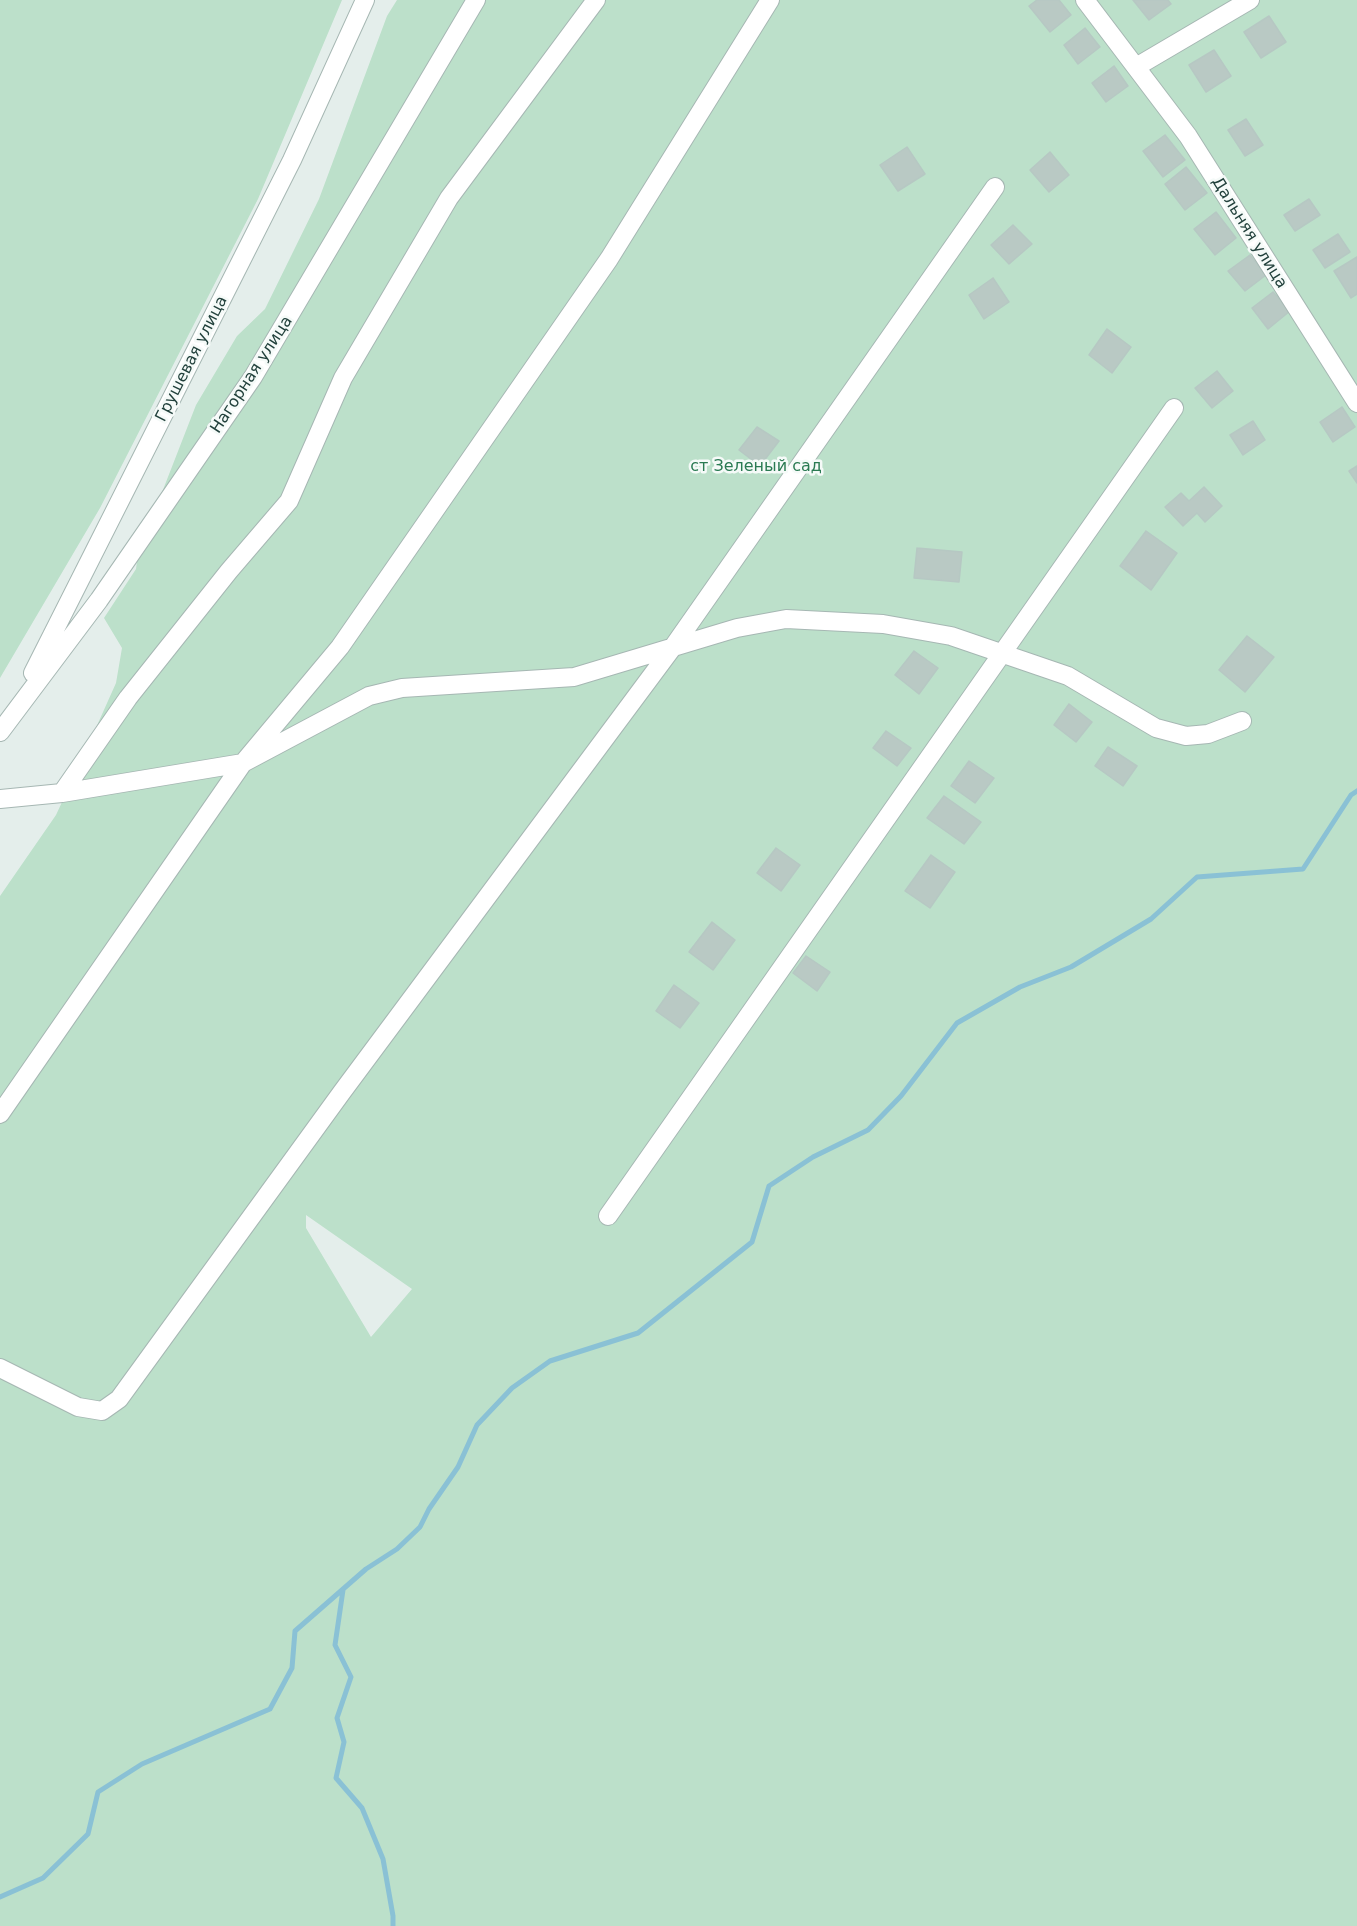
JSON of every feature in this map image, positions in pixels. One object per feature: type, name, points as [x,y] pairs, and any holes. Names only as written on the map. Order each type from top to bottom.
[{"type":"street","name":"Грушевая улица","points":[[12,714],[292,160],[365,0]]},
{"type":"street","name":"Нагорная улица","points":[[0,732],[99,600],[253,377],[476,0]]},
{"type":"street","points":[[62,793],[128,698],[229,571],[290,501],[343,378],[449,198],[596,0]]},
{"type":"street","points":[[0,1114],[243,763],[340,647],[583,298],[770,0]]},
{"type":"street","name":"Дальняя улица","points":[[1085,0],[1188,136],[1357,403]]},
{"type":"street","points":[[1136,67],[1250,0]]},
{"type":"street","points":[[0,1368],[78,1407],[102,1411],[119,1399],[342,1092],[673,647],[995,187]]},
{"type":"street","points":[[608,1216],[1174,408]]},
{"type":"street","points":[[0,799],[62,793],[243,763],[369,696],[402,688],[574,677],[737,628],[786,619],[883,624],[951,636],[1068,676],[1156,728],[1186,736],[1208,734],[1242,721]]},
{"type":"green space","points":[[0,0],[342,0],[258,199],[100,508],[0,678]]},
{"type":"green space","name":"ст Зеленый сад","points":[[397,0],[1357,0],[1357,1926],[0,1926],[0,896],[56,815],[116,683],[122,648],[104,618],[136,569],[138,554],[196,405],[237,336],[265,309],[319,199],[387,16]],"holes":[[[306,1215],[412,1289],[371,1337],[306,1228]]]},
{"type":"building","points":[[1037,0],[1059,0],[1071,15],[1050,32],[1029,6]]},
{"type":"building","points":[[1133,0],[1168,0],[1171,4],[1149,20]]},
{"type":"building","points":[[1269,16],[1286,42],[1261,58],[1244,32]]},
{"type":"building","points":[[1085,28],[1100,47],[1078,64],[1064,45]]},
{"type":"building","points":[[1214,50],[1231,76],[1206,92],[1189,65]]},
{"type":"building","points":[[1114,66],[1128,86],[1106,102],[1092,83]]},
{"type":"building","points":[[1246,119],[1263,145],[1245,156],[1228,130]]},
{"type":"building","points":[[1165,135],[1185,160],[1163,177],[1143,151]]},
{"type":"building","points":[[907,147],[925,174],[898,191],[880,165]]},
{"type":"building","points":[[1050,152],[1069,175],[1049,192],[1030,170]]},
{"type":"building","points":[[1186,167],[1207,193],[1185,210],[1165,184]]},
{"type":"building","points":[[1309,199],[1320,215],[1295,231],[1284,215]]},
{"type":"building","points":[[1216,212],[1236,238],[1215,255],[1194,229]]},
{"type":"building","points":[[1013,225],[1032,244],[1009,264],[991,245]]},
{"type":"building","points":[[1338,234],[1350,252],[1325,268],[1313,250]]},
{"type":"building","points":[[1250,255],[1266,275],[1245,291],[1228,271]]},
{"type":"building","points":[[1357,257],[1357,294],[1351,298],[1334,271]]},
{"type":"building","points":[[993,278],[1009,302],[984,319],[969,295]]},
{"type":"building","points":[[1273,292],[1290,311],[1268,329],[1252,308]]},
{"type":"building","points":[[1107,329],[1131,347],[1112,373],[1089,355]]},
{"type":"building","points":[[1217,371],[1233,391],[1212,408],[1195,388]]},
{"type":"building","points":[[1342,407],[1355,427],[1333,442],[1320,422]]},
{"type":"building","points":[[1253,421],[1265,440],[1243,455],[1230,435]]},
{"type":"building","points":[[757,427],[779,441],[760,466],[739,450]]},
{"type":"building","points":[[1357,466],[1357,483],[1349,471]]},
{"type":"building","points":[[1204,487],[1222,506],[1205,522],[1197,513],[1183,526],[1165,507],[1181,493],[1189,501]]},
{"type":"building","points":[[1146,531],[1177,553],[1151,590],[1120,566]]},
{"type":"building","points":[[917,548],[962,552],[959,582],[914,578]]},
{"type":"building","points":[[1247,636],[1274,657],[1245,692],[1219,670]]},
{"type":"building","points":[[914,651],[938,668],[919,694],[895,675]]},
{"type":"building","points":[[1069,704],[1092,722],[1076,742],[1054,725]]},
{"type":"building","points":[[886,731],[911,748],[897,766],[873,748]]},
{"type":"building","points":[[1108,747],[1137,766],[1123,786],[1095,766]]},
{"type":"building","points":[[969,761],[994,778],[975,803],[951,786]]},
{"type":"building","points":[[944,796],[981,822],[964,844],[927,818]]},
{"type":"building","points":[[776,848],[800,865],[781,891],[757,873]]},
{"type":"building","points":[[931,855],[955,872],[930,908],[905,891]]},
{"type":"building","points":[[712,922],[735,940],[713,970],[689,952]]},
{"type":"building","points":[[806,956],[830,972],[817,991],[793,973]]},
{"type":"building","points":[[674,985],[699,1003],[680,1028],[656,1011]]},
{"type":"waterway","points":[[0,1897],[43,1878],[88,1834],[98,1792],[142,1764],[270,1709],[292,1668],[295,1631],[366,1569],[397,1549],[420,1527],[429,1509],[458,1467],[477,1425],[512,1388],[550,1361],[638,1333],[752,1242],[769,1186],[813,1157],[868,1130],[901,1096],[957,1023],[1020,987],[1071,967],[1151,919],[1197,877],[1303,869],[1351,795],[1357,791]]},
{"type":"waterway","points":[[343,1590],[335,1645],[351,1677],[337,1718],[344,1742],[336,1778],[362,1808],[383,1859],[393,1926]]}]
